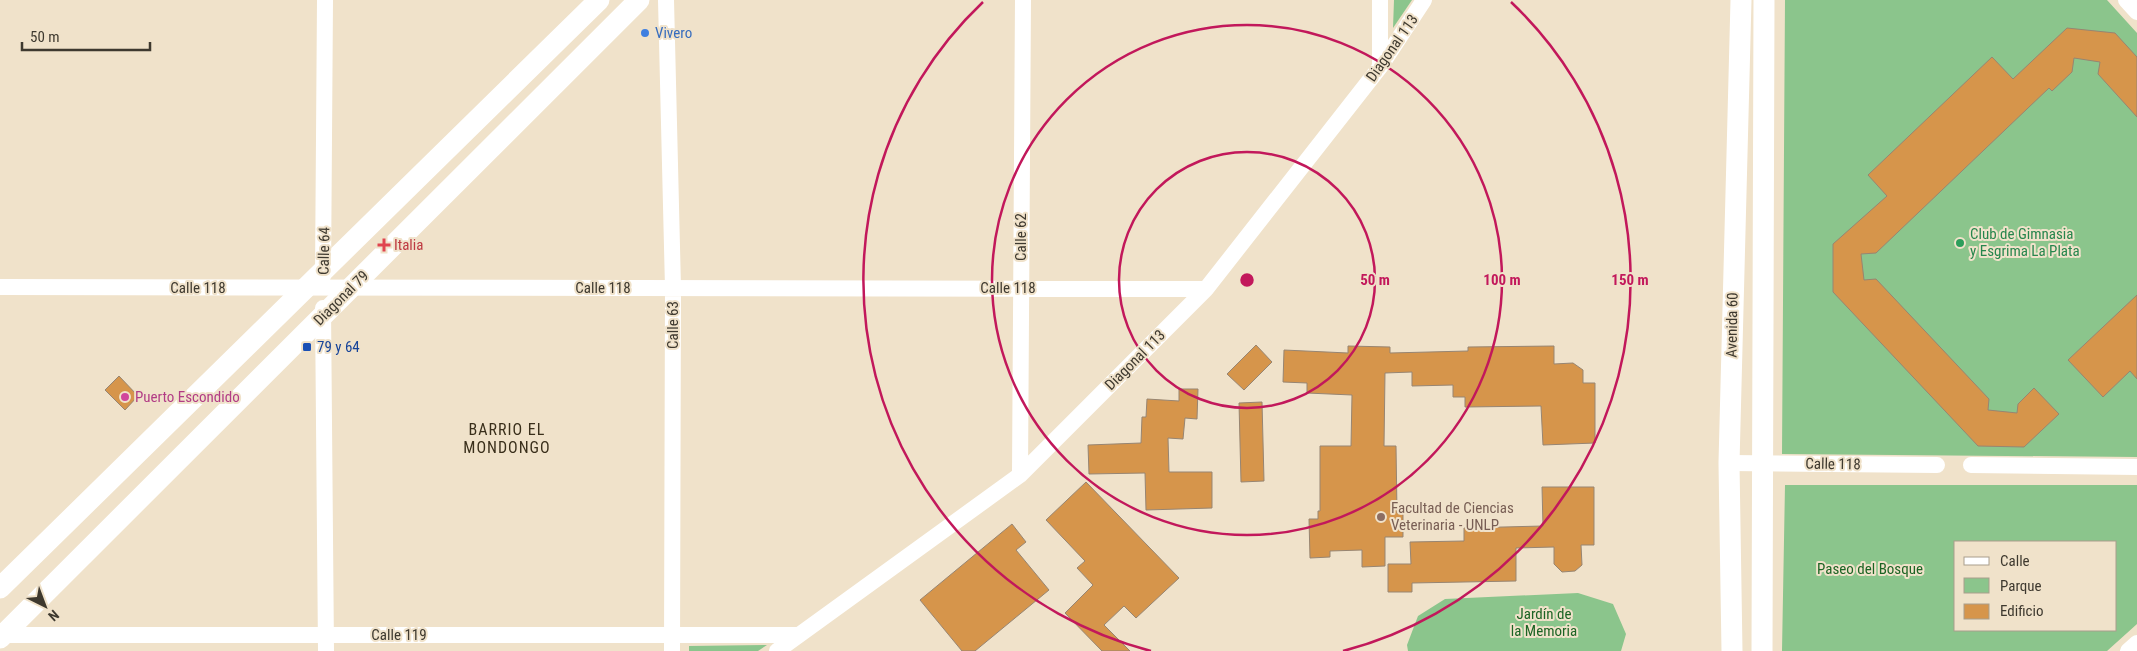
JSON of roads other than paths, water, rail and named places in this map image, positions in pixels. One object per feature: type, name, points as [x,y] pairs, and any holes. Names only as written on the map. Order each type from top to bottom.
[{"type":"main road","name":"Diagonal 79","points":[[0,588],[317,282],[599,0]]},
{"type":"main road","name":"Diagonal 79","points":[[1,636],[639,0]]},
{"type":"main road","name":"Avenida 60","points":[[1732,651],[1729,463],[1741,0]]},
{"type":"main road","name":"Avenida 60","points":[[1762,651],[1764,0]]},
{"type":"street","name":"Calle 64","points":[[325,0],[317,282],[323,316],[326,643]]},
{"type":"street","name":"Calle 63","points":[[666,0],[673,288],[672,643]]},
{"type":"street","name":"Calle 62","points":[[1020,475],[1023,0]]},
{"type":"street","points":[[1380,0],[1380,67]]},
{"type":"street","name":"Diagonal 113","points":[[777,651],[1020,475],[1206,289],[1380,67],[1424,0]]},
{"type":"street","points":[[2126,0],[2137,12]]},
{"type":"street","name":"Calle 118","points":[[0,287],[317,282],[352,287],[1206,289]]},
{"type":"street","name":"Calle 118","points":[[1729,463],[1937,465]]},
{"type":"street","points":[[1971,465],[2137,466]]},
{"type":"street","name":"Calle 119","points":[[1,636],[326,643],[672,643],[798,635]]},
{"type":"street","points":[[2128,651],[2137,642]]},
{"type":"place","name":"Vivero","points":[[645,33]]},
{"type":"place","name":"Club de Gimnasia y Esgrima La Plata","points":[[1960,243]]},
{"type":"place","name":"Italia","points":[[384,245]]},
{"type":"place","name":"79 y 64","points":[[307,347]]},
{"type":"place","name":"Puerto Escondido","points":[[125,397]]},
{"type":"place","name":"Facultad de Ciencias Veterinaria - UNLP","points":[[1381,517]]},
{"type":"district","name":"BARRIO EL MONDONGO","points":[[507,438]]},
{"type":"park label","name":"Paseo del Bosque","points":[[1870,569]]},
{"type":"park label","name":"Jardín de la Memoria","points":[[1544,622]]}]
